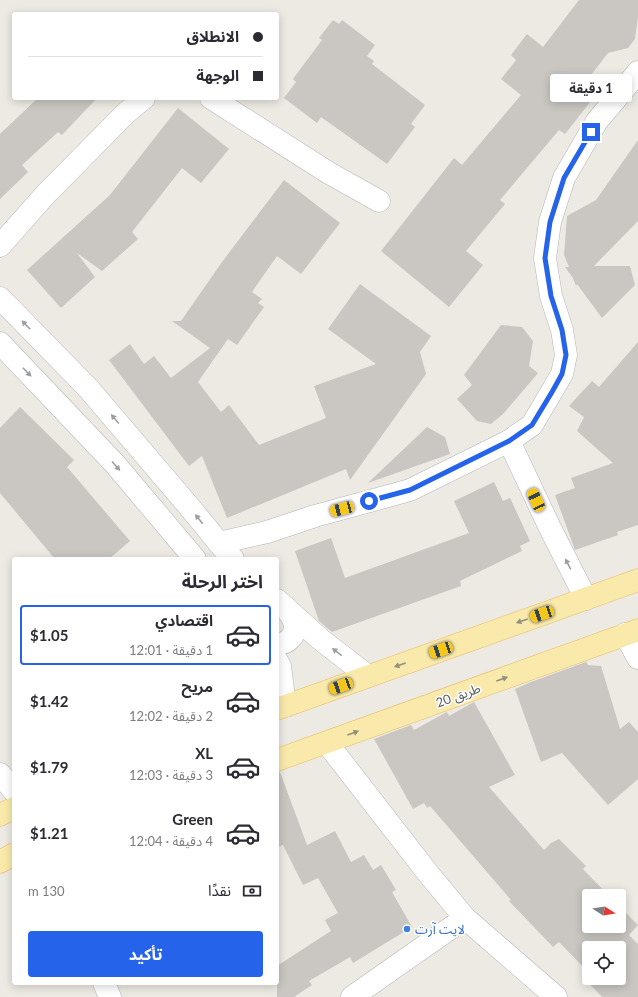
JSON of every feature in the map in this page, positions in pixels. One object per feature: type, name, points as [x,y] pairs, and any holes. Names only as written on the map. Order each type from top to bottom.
[{"type":"main road","points":[[281,707],[638,580]]},
{"type":"main road","name":"طريق 20","points":[[279,759],[631,632]]},
{"type":"main road","points":[[0,815],[12,809]]},
{"type":"main road","points":[[0,862],[12,855]]},
{"type":"street","points":[[218,543],[267,532],[315,516],[410,490],[509,441],[532,425],[562,374],[566,355],[562,330],[551,296],[545,258],[550,222],[564,178],[597,121],[638,72]]},
{"type":"street","points":[[0,246],[45,195],[126,113],[142,100]]},
{"type":"street","points":[[214,100],[329,173],[379,201]]},
{"type":"street","points":[[0,298],[88,388],[192,510],[218,543],[232,557]]},
{"type":"street","points":[[0,344],[115,464],[193,557]]},
{"type":"street","points":[[509,441],[550,528],[586,599]]},
{"type":"street","points":[[281,604],[320,639],[368,676]]},
{"type":"street","points":[[279,644],[283,644],[288,641],[294,632],[295,626],[294,621],[281,604]]},
{"type":"street","points":[[631,632],[638,658]]},
{"type":"street","points":[[279,664],[281,707]]},
{"type":"street","points":[[327,743],[427,872],[465,918],[556,997]]},
{"type":"street","points":[[0,774],[12,789]]},
{"type":"street","points":[[352,997],[465,918]]},
{"type":"street","points":[[105,985],[110,997]]},
{"type":"building","points":[[579,0],[638,0],[638,17],[635,39],[628,48],[608,53],[591,75],[601,82],[592,94],[595,96],[565,134],[559,130],[500,200],[505,204],[466,251],[483,265],[449,307],[381,251],[454,158],[462,165],[521,95],[501,79],[516,60],[511,55],[527,34],[543,47]]},
{"type":"building","points":[[333,20],[339,24],[342,20],[375,45],[367,56],[374,61],[372,64],[425,105],[411,124],[415,127],[387,164],[321,117],[317,123],[284,98],[296,82],[293,79],[322,40],[319,38]]},
{"type":"building","points":[[36,100],[95,100],[62,135],[58,132],[22,165],[28,172],[0,199],[0,134]]},
{"type":"building","points":[[178,108],[229,149],[201,183],[182,168],[132,232],[138,239],[102,271],[77,253],[95,277],[61,308],[27,270],[110,195]]},
{"type":"building","points":[[638,140],[638,221],[594,266],[630,266],[635,285],[602,318],[577,284],[576,286],[573,278],[565,267],[569,267],[564,255],[567,216],[596,200]]},
{"type":"building","points":[[284,180],[340,223],[301,274],[277,256],[252,292],[262,299],[258,303],[264,307],[237,345],[228,339],[198,382],[221,412],[229,405],[259,445],[326,418],[314,386],[376,364],[328,329],[360,284],[431,336],[420,352],[426,374],[350,480],[346,469],[227,518],[202,456],[189,466],[109,360],[130,344],[144,364],[154,356],[171,378],[210,348],[172,321],[181,321],[222,262]]},
{"type":"building","points":[[501,325],[522,327],[533,341],[529,366],[538,373],[503,414],[491,424],[477,421],[457,399],[472,385],[464,375]]},
{"type":"building","points":[[638,342],[638,525],[617,532],[618,535],[575,550],[555,495],[575,488],[571,478],[613,463],[577,431],[584,417],[569,406],[592,381],[599,387]]},
{"type":"building","points":[[20,407],[74,460],[67,467],[130,541],[111,557],[53,557],[0,493],[0,428]]},
{"type":"building","points":[[427,427],[445,437],[450,454],[368,483]]},
{"type":"building","points":[[494,482],[503,501],[510,498],[530,541],[520,546],[522,551],[460,581],[461,586],[332,632],[319,621],[295,551],[331,538],[345,578],[469,533],[454,501]]},
{"type":"building","points":[[586,662],[588,665],[601,666],[620,729],[629,722],[638,732],[638,779],[608,805],[562,753],[541,762],[515,689]]},
{"type":"building","points":[[474,702],[515,775],[489,787],[544,850],[551,843],[559,839],[586,866],[583,869],[602,889],[582,889],[582,933],[626,933],[626,913],[638,925],[629,935],[638,944],[638,997],[602,997],[591,985],[626,985],[626,941],[582,941],[582,966],[559,942],[553,947],[509,901],[511,900],[430,806],[427,808],[424,803],[413,809],[374,739],[411,725],[414,730],[447,712],[449,716]]},
{"type":"building","points":[[279,772],[307,845],[335,831],[351,862],[364,855],[373,870],[381,865],[396,890],[392,892],[412,927],[353,963],[350,957],[309,981],[312,985],[294,997],[277,997],[277,985],[279,985],[279,965],[331,931],[325,920],[338,913],[318,878],[303,885],[283,845],[279,847]]},
{"type":"place","name":"لايت آرت","points":[[407,929]]},
{"type":"route","points":[[369,501],[410,490],[509,441],[532,425],[552,392],[562,374],[566,355],[562,330],[551,296],[545,258],[550,222],[564,178],[591,132]]}]
